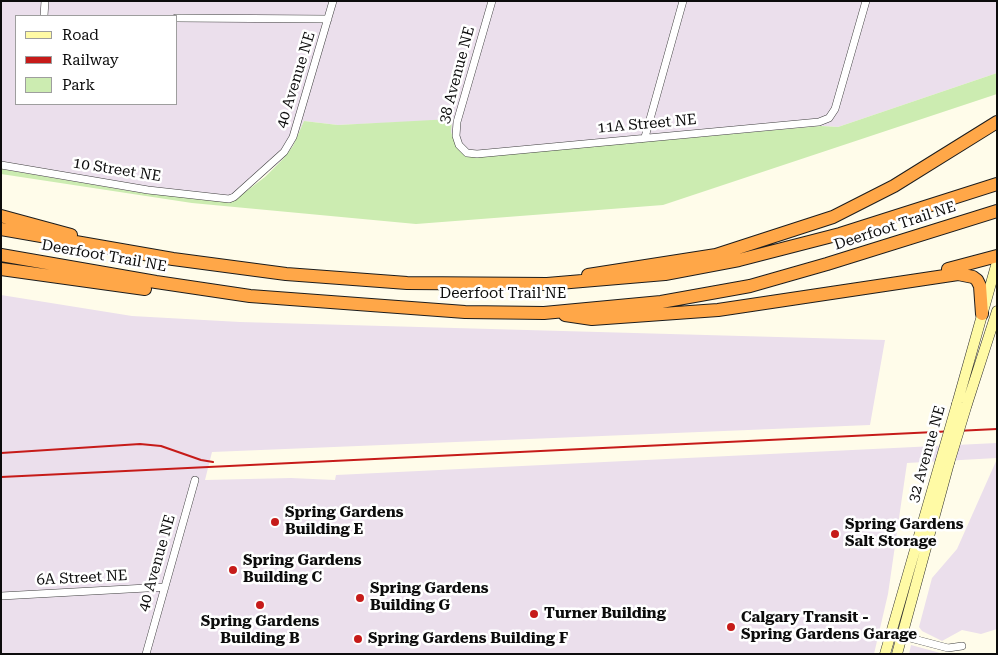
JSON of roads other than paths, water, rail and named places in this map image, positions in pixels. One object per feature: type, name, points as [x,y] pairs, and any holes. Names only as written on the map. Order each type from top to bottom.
[{"type":"highway","points":[[546,284],[590,274],[716,255],[833,217],[894,186],[994,126]]},
{"type":"highway","name":"Deerfoot Trail NE","points":[[1,229],[104,248],[286,274],[407,283],[546,284],[665,274],[739,260],[840,234],[997,184]]},
{"type":"highway","name":"Deerfoot Trail NE","points":[[1,255],[250,296],[456,311],[544,313],[661,302],[750,286],[997,211]]},
{"type":"highway","points":[[1,216],[62,232],[104,248]]},
{"type":"highway","points":[[848,292],[997,256]]},
{"type":"highway","points":[[1,268],[155,290],[250,296]]},
{"type":"highway","points":[[544,313],[602,319],[718,310],[958,274],[973,277],[980,286],[982,314]]},
{"type":"main road","name":"32 Avenue NE","points":[[885,654],[962,404],[982,314],[997,262]]},
{"type":"main road","name":"32 Avenue NE","points":[[962,404],[997,311]]},
{"type":"main road","name":"32 Avenue NE","points":[[897,654],[945,463]]},
{"type":"street","points":[[44,15],[45,1]]},
{"type":"street","name":"40 Avenue NE","points":[[229,199],[234,197],[284,152],[293,137],[333,1]]},
{"type":"street","name":"38 Avenue NE","points":[[467,153],[459,145],[456,136],[457,122],[492,1]]},
{"type":"street","points":[[645,138],[683,1]]},
{"type":"street","name":"11A Street NE","points":[[467,153],[477,154],[815,122],[829,118],[835,109],[866,1]]},
{"type":"street","points":[[178,18],[328,19]]},
{"type":"street","name":"10 Street NE","points":[[1,165],[148,190],[229,199]]},
{"type":"street","name":"40 Avenue NE","points":[[146,654],[195,480]]},
{"type":"street","name":"6A Street NE","points":[[1,596],[165,587]]},
{"type":"street","points":[[891,633],[948,648],[962,646]]},
{"type":"railway","points":[[1,477],[997,429]]},
{"type":"railway","points":[[1,453],[140,444],[161,446],[201,460],[213,462]]},
{"type":"place","name":"Spring Gardens Building E","points":[[275,522]]},
{"type":"place","name":"Spring Gardens Salt Storage","points":[[835,534]]},
{"type":"place","name":"Spring Gardens Building C","points":[[233,570]]},
{"type":"place","name":"Spring Gardens Building G","points":[[360,598]]},
{"type":"place","name":"Spring Gardens Building B","points":[[260,605]]},
{"type":"place","name":"Turner Building","points":[[534,614]]},
{"type":"place","name":"Calgary Transit - Spring Gardens Garage","points":[[731,627]]},
{"type":"place","name":"Spring Gardens Building F","points":[[358,639]]}]
